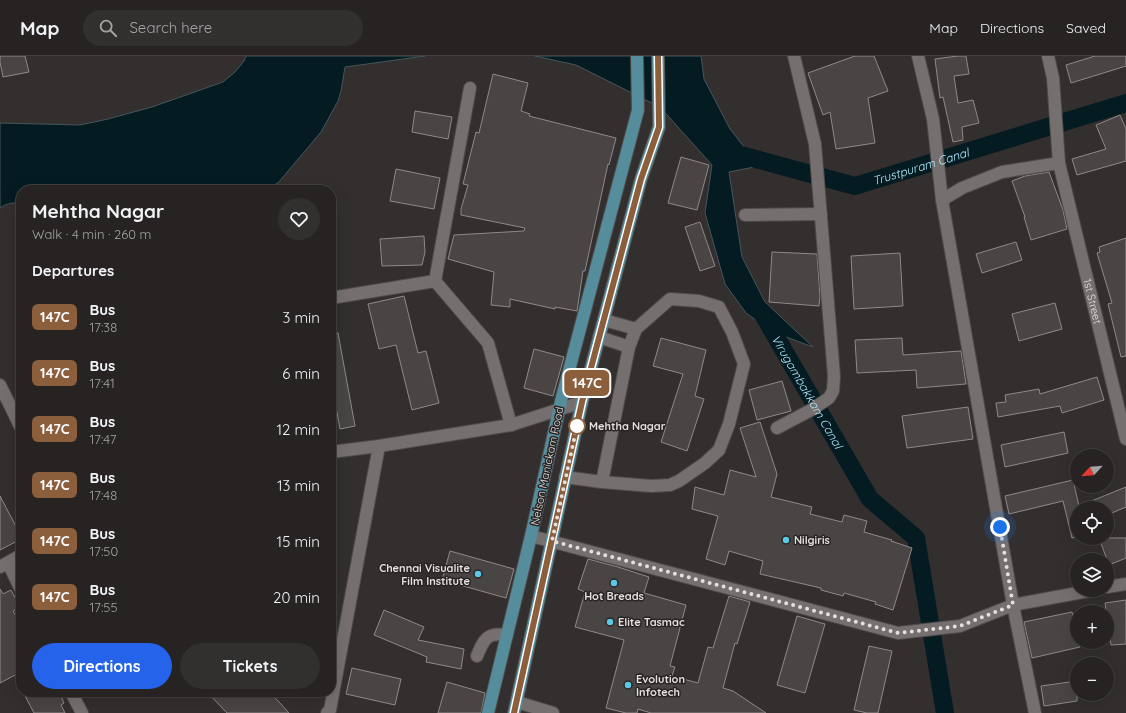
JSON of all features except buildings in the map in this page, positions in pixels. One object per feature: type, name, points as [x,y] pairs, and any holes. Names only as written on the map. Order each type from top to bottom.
[{"type":"main road","name":"Nelson Manickam Road","points":[[488,713],[531,536],[559,410],[638,110],[637,56]]},
{"type":"main road","name":"Nelson Manickam Road","points":[[515,708],[582,402],[641,179],[659,127],[658,56]]},
{"type":"street","points":[[777,428],[811,410],[829,398],[833,391],[834,376],[815,144],[794,56]]},
{"type":"street","points":[[918,56],[933,119],[942,200],[1013,605],[1035,713]]},
{"type":"street","name":"1st Street","points":[[1048,56],[1053,78],[1059,163],[1126,439]]},
{"type":"street","points":[[435,281],[470,88]]},
{"type":"street","points":[[942,200],[962,188],[1002,172],[1059,163]]},
{"type":"street","points":[[745,215],[821,214]]},
{"type":"street","points":[[336,297],[435,281]]},
{"type":"street","points":[[435,281],[488,343],[511,425]]},
{"type":"street","points":[[566,477],[602,482],[651,486],[670,485],[680,481],[705,463],[719,450],[744,364],[732,332],[719,306],[700,301],[670,299],[636,329],[629,347],[602,482]]},
{"type":"street","points":[[604,320],[636,329]]},
{"type":"street","points":[[599,337],[629,347]]},
{"type":"street","points":[[0,385],[16,418]]},
{"type":"street","points":[[336,451],[511,425],[582,402]]},
{"type":"street","points":[[336,678],[379,446]]},
{"type":"street","points":[[531,536],[898,633],[960,626],[1013,605],[1070,594]]},
{"type":"street","points":[[16,558],[4,565],[16,583]]},
{"type":"street","points":[[1114,586],[1126,584]]},
{"type":"street","points":[[477,656],[486,638],[491,635],[507,635]]},
{"type":"street","points":[[74,697],[82,713]]},
{"type":"street","points":[[327,713],[330,710],[332,697]]},
{"type":"street","points":[[515,708],[553,713]]},
{"type":"water","points":[[246,56],[425,56],[345,67],[338,101],[321,132],[278,183],[274,185],[16,185],[16,203],[4,205],[0,208],[0,123],[80,125],[108,119],[152,107],[223,82],[235,72]]},
{"type":"water","points":[[535,56],[701,56],[704,79],[730,129],[759,166],[729,172],[742,257],[765,302],[813,347],[773,332],[746,313],[725,284],[705,213],[712,165],[660,107],[576,65]]},
{"type":"waterway","name":"Trustpuram Canal","points":[[730,152],[855,186],[1126,103]]},
{"type":"waterway","name":"Virugambakkam Canal","points":[[761,311],[870,499],[916,538],[945,713]]},
{"type":"bus line","name":"147C","points":[[514,713],[582,402],[641,179],[659,127],[658,56]]},
{"type":"place","name":"Mehtha Nagar","points":[[577,426]]},
{"type":"place","name":"Nilgiris","points":[[786,540]]},
{"type":"place","name":"Chennai Visualite Film Institute","points":[[478,574]]},
{"type":"place","name":"Hot Breads","points":[[614,583]]},
{"type":"place","name":"Elite Tasmac","points":[[610,622]]},
{"type":"place","name":"Evolution Infotech","points":[[628,685]]},
{"type":"route","points":[[577,426],[552,541],[898,633],[960,626],[1013,605],[1000,527]]}]
